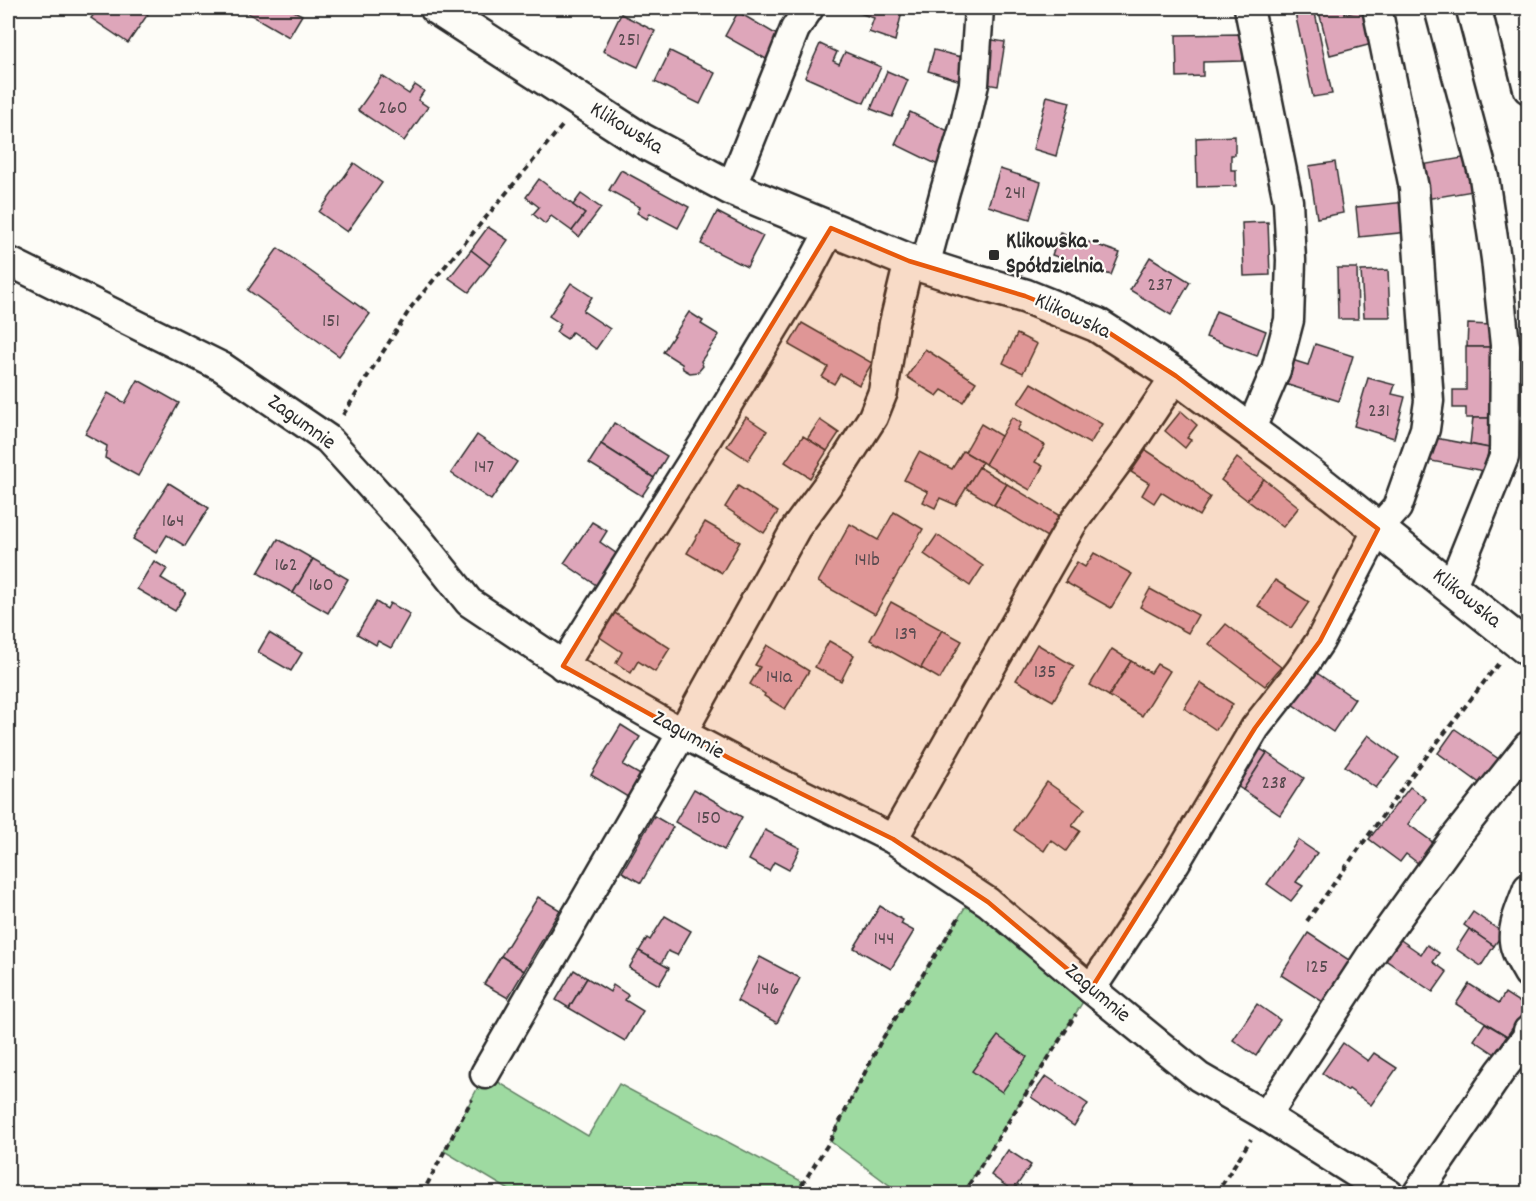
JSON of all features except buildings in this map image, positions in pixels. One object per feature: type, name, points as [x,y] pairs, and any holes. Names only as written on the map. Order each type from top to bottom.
[{"type":"street","name":"Klikowska","points":[[437,8],[641,140],[731,188],[917,263],[1025,296],[1098,325],[1176,376],[1310,475],[1523,645]]},
{"type":"street","points":[[731,188],[795,29],[809,8]]},
{"type":"street","points":[[485,1074],[682,733],[796,528],[841,467],[873,417],[883,392],[894,322],[945,191],[964,128],[974,84],[979,8]]},
{"type":"street","points":[[1249,8],[1288,201],[1291,260],[1289,320],[1276,370],[1250,431]]},
{"type":"street","points":[[1091,989],[1175,863],[1255,728],[1320,641],[1378,529],[1397,508],[1425,429],[1429,401],[1414,188],[1377,8]]},
{"type":"street","points":[[1439,8],[1484,177],[1505,345],[1504,457],[1451,588]]},
{"type":"street","points":[[1508,8],[1528,89]]},
{"type":"street","points":[[563,666],[710,433],[806,275],[831,228]]},
{"type":"street","name":"Zagumnie","points":[[8,261],[222,367],[328,438],[417,537],[469,602],[563,666],[682,733],[893,838],[988,902],[1199,1077],[1266,1116],[1389,1194]]},
{"type":"street","points":[[893,838],[1072,524],[1127,449],[1176,376]]},
{"type":"street","points":[[1266,1116],[1377,946],[1454,840],[1526,754]]},
{"type":"street","points":[[1528,888],[1516,921],[1514,941],[1528,973]]},
{"type":"street","points":[[1417,1194],[1500,1072],[1527,1037],[1528,1031]]},
{"type":"path","points":[[328,438],[412,306],[535,157],[583,103]]},
{"type":"path","points":[[1306,921],[1409,779],[1523,645]]},
{"type":"path","points":[[796,1194],[830,1141],[881,1041],[974,893]]},
{"type":"path","points":[[963,1194],[1091,989]]},
{"type":"path","points":[[422,1194],[485,1074]]},
{"type":"path","points":[[1216,1194],[1266,1116]]},
{"type":"highlighted area","points":[[831,228],[909,261],[1025,296],[1097,325],[1176,376],[1378,529],[1320,641],[1255,728],[1091,989],[988,902],[893,839],[729,758],[563,666]]},
{"type":"green space","points":[[974,893],[1091,989],[963,1193],[900,1193],[830,1141],[881,1041]]},
{"type":"green space","points":[[485,1074],[588,1136],[619,1084],[803,1182],[796,1194],[514,1193],[444,1151]]},
{"type":"place","name":"Klikowska - Spółdzielnia","points":[[994,255]]}]
